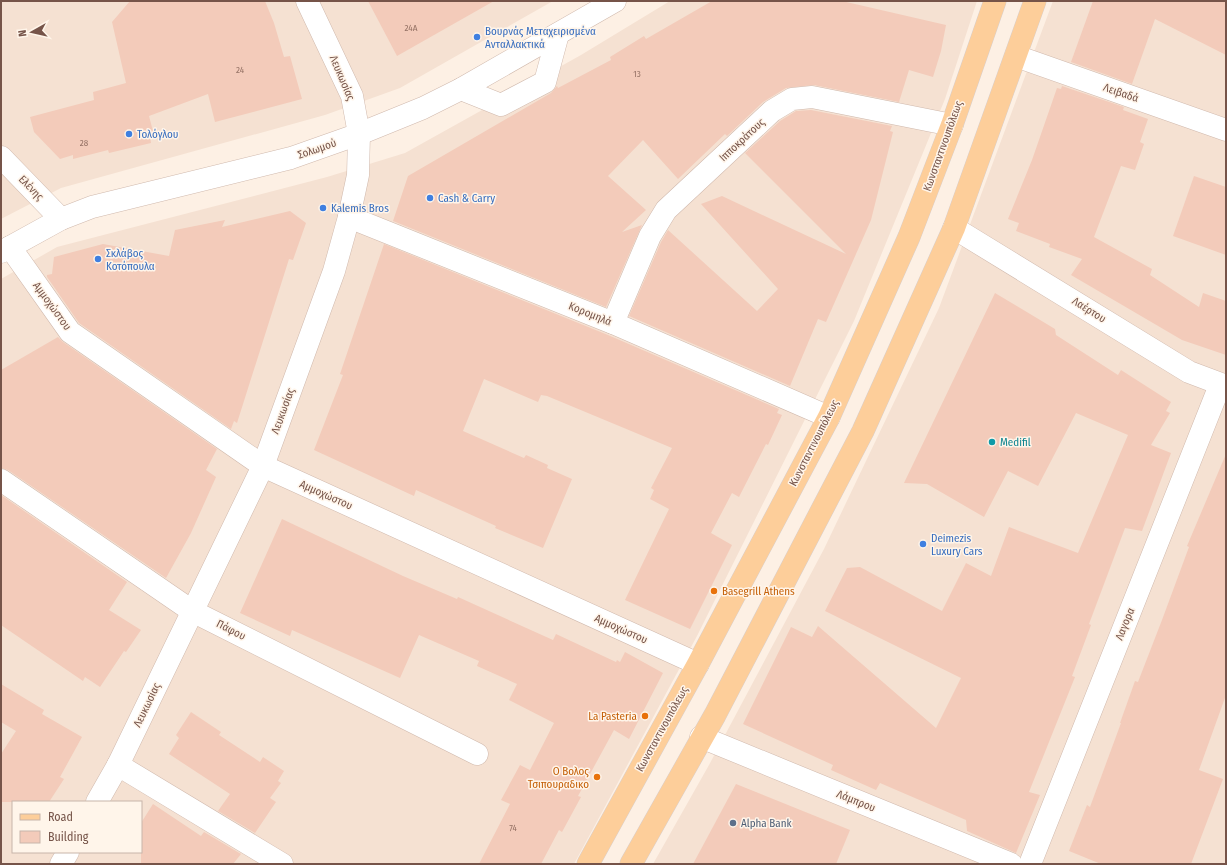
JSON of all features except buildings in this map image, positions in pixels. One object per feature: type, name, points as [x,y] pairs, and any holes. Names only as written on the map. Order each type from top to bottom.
[{"type":"main road","name":"Κωνσταντινουπόλεως","points":[[588,864],[698,664],[829,416],[909,237],[952,125],[995,1]]},
{"type":"main road","points":[[631,864],[740,666],[863,431],[954,228],[1035,1]]},
{"type":"street","name":"Λευκωσίας","points":[[98,801],[118,765],[263,466],[334,271],[349,217],[358,175],[359,134],[352,96],[307,1]]},
{"type":"street","name":"Σολωμού","points":[[5,249],[61,219],[92,207],[291,158],[359,134],[423,108],[461,89],[615,1]]},
{"type":"street","points":[[461,89],[502,106],[545,82],[558,34]]},
{"type":"street","name":"Λειβαδά","points":[[1016,56],[1226,130]]},
{"type":"street","name":"Ιπποκράτους","points":[[613,323],[650,236],[666,210],[772,111],[792,99],[812,97],[952,125]]},
{"type":"street","name":"Ελένης","points":[[1,157],[61,219]]},
{"type":"street","name":"Κορομηλά","points":[[349,217],[613,323],[829,416]]},
{"type":"street","name":"Λαέρτου","points":[[954,228],[1189,372],[1223,385]]},
{"type":"street","name":"Αμμοχώστου","points":[[5,249],[70,332],[263,466],[698,664]]},
{"type":"street","name":"Λαγορα","points":[[1030,864],[1223,385]]},
{"type":"street","name":"Πάφου","points":[[2,484],[192,611],[477,754]]},
{"type":"street","name":"Λάμπρου","points":[[701,737],[1011,864]]},
{"type":"street","points":[[118,765],[282,864]]},
{"type":"shaded area","points":[[1,1],[553,1],[400,88],[325,115],[61,188],[1,219]]},
{"type":"shaded area","points":[[670,1],[977,1],[945,99],[854,321],[697,636],[574,864],[1,864],[1,279],[57,247],[327,177],[405,153],[581,55]]},
{"type":"shaded area","points":[[1053,1],[1226,1],[1226,864],[653,864],[709,765],[824,549],[939,308]]},
{"type":"place","name":"Βουρνάς Μεταχειρισμένα Ανταλλακτικά","points":[[477,37]]},
{"type":"place","name":"Τολόγλου","points":[[129,134]]},
{"type":"place","name":"Cash & Carry","points":[[430,198]]},
{"type":"place","name":"Kalemis Bros","points":[[323,208]]},
{"type":"place","name":"Σκλάβος Κοτόπουλα","points":[[98,259]]},
{"type":"place","name":"Medifil","points":[[992,442]]},
{"type":"place","name":"Deimezis Luxury Cars","points":[[923,544]]},
{"type":"place","name":"Basegrill Athens","points":[[714,591]]},
{"type":"place","name":"La Pasteria","points":[[645,716]]},
{"type":"place","name":"Ο Βολος Τσιπουραδικο","points":[[597,777]]},
{"type":"place","name":"Alpha Bank","points":[[733,823]]}]
